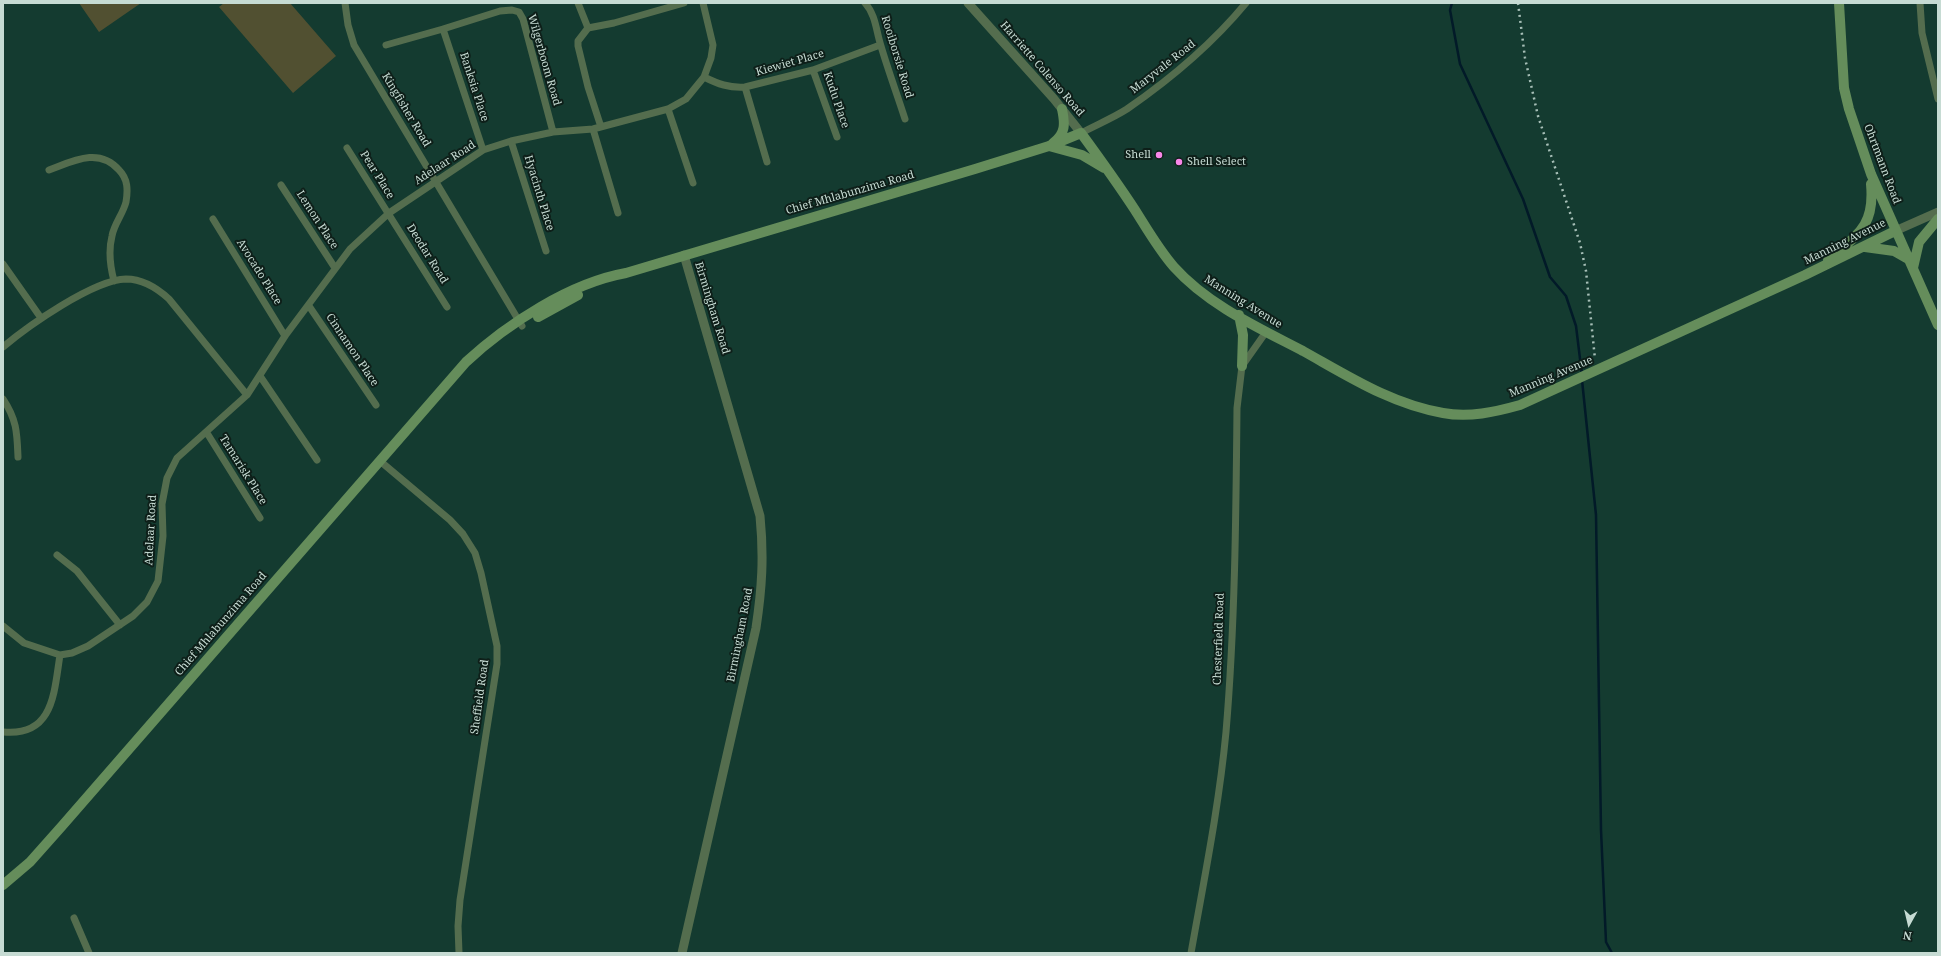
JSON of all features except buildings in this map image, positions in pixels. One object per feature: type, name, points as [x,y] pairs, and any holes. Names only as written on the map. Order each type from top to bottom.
[{"type":"main road","name":"Ohrtmann Road","points":[[1839,3],[1844,88],[1849,109],[1870,174],[1938,325]]},
{"type":"main road","points":[[1049,146],[1058,140],[1064,129],[1062,109]]},
{"type":"main road","name":"Chief Mhlabunzima Road","points":[[3,885],[30,862],[62,826],[426,407],[455,377],[521,324],[626,273],[1049,146],[1081,133]]},
{"type":"main road","name":"Manning Avenue","points":[[1081,133],[1111,173],[1174,267],[1206,296],[1266,332],[1369,388],[1406,404],[1445,414],[1490,413],[1520,405],[1819,268],[1895,231]]},
{"type":"main road","points":[[1049,146],[1082,155],[1111,173]]},
{"type":"main road","points":[[1819,268],[1860,232],[1869,219],[1873,200],[1870,174]]},
{"type":"main road","points":[[1861,248],[1886,249],[1894,251],[1910,264],[1919,242],[1938,219]]},
{"type":"main road","points":[[1239,315],[1243,335],[1242,366]]},
{"type":"street","name":"Kingfisher Road","points":[[344,3],[348,25],[354,45],[521,324]]},
{"type":"street","points":[[578,3],[588,28]]},
{"type":"street","points":[[601,127],[588,87],[578,43],[588,28],[614,24],[684,3]]},
{"type":"street","name":"Adelaar Road","points":[[60,655],[88,646],[133,616],[147,602],[158,581],[163,536],[162,504],[167,478],[177,458],[207,433],[247,395],[285,336],[309,306],[350,249],[388,213],[483,150],[511,141],[553,132],[601,127],[668,109],[686,99],[704,77],[712,58],[713,45],[702,3]]},
{"type":"street","name":"Rooiborsie Road","points":[[865,3],[873,16],[880,45],[905,119]]},
{"type":"street","name":"Harriette Colenso Road","points":[[968,3],[1062,109],[1081,133]]},
{"type":"street","name":"Maryvale Road","points":[[1081,133],[1127,109],[1164,82],[1214,39],[1246,3]]},
{"type":"street","points":[[1920,3],[1922,33],[1937,86],[1938,98]]},
{"type":"street","name":"Wilgerboom Road","points":[[386,45],[443,30],[500,11],[512,10],[519,12],[553,132]]},
{"type":"street","name":"Banksia Place","points":[[443,30],[483,150]]},
{"type":"street","name":"Kiewiet Place","points":[[704,77],[721,85],[734,88],[745,87],[814,70],[880,45]]},
{"type":"street","name":"Kudu Place","points":[[814,70],[837,137]]},
{"type":"street","points":[[745,87],[767,162]]},
{"type":"street","points":[[668,109],[693,183]]},
{"type":"street","points":[[593,129],[618,213]]},
{"type":"street","name":"Hyacinth Place","points":[[511,141],[546,251]]},
{"type":"street","name":"Pear Place","points":[[347,148],[388,213]]},
{"type":"street","points":[[49,170],[76,159],[102,157],[110,161],[122,174],[126,181],[125,204],[114,229],[110,246],[110,265],[114,281]]},
{"type":"street","name":"Lemon Place","points":[[280,185],[335,268]]},
{"type":"street","name":"Manning Avenue","points":[[1895,231],[1938,212]]},
{"type":"street","name":"Deodar Road","points":[[388,213],[447,307]]},
{"type":"street","name":"Avocado Place","points":[[213,219],[285,336]]},
{"type":"street","name":"Birmingham Road","points":[[682,953],[756,628],[762,589],[763,545],[760,516],[684,255]]},
{"type":"street","points":[[3,264],[41,318]]},
{"type":"street","points":[[3,347],[41,318],[90,291],[114,281],[126,279],[158,288],[169,299],[247,395]]},
{"type":"street","name":"Cinnamon Place","points":[[309,306],[376,406]]},
{"type":"street","name":"Chesterfield Road","points":[[1191,953],[1212,840],[1226,733],[1233,591],[1237,408],[1242,366],[1266,332]]},
{"type":"street","points":[[260,376],[317,460]]},
{"type":"street","points":[[3,399],[15,420],[18,457]]},
{"type":"street","name":"Tamarisk Place","points":[[207,433],[260,518]]},
{"type":"street","name":"Sheffield Road","points":[[380,461],[450,520],[463,534],[475,554],[481,573],[497,646],[497,664],[460,900],[458,926],[459,953]]},
{"type":"street","points":[[57,555],[77,572],[120,625]]},
{"type":"street","points":[[3,626],[24,643],[60,655],[52,699],[44,719],[25,731],[17,733],[3,732]]},
{"type":"street","points":[[74,918],[89,953]]},
{"type":"shaded area","points":[[79,3],[141,3],[99,32]]},
{"type":"shaded area","points":[[224,3],[290,3],[336,56],[293,93],[219,7]]},
{"type":"waterway","points":[[1452,3],[1450,10],[1460,64],[1523,199],[1550,277],[1566,296],[1576,326],[1582,375]]},
{"type":"waterway","points":[[1582,380],[1596,515],[1601,830],[1606,942],[1612,953]]},
{"type":"railway","points":[[1518,3],[1525,58],[1538,116],[1580,243],[1586,271],[1595,359]]},
{"type":"place","name":"Shell","points":[[1159,155]]},
{"type":"place","name":"Shell Select","points":[[1179,162]]}]
